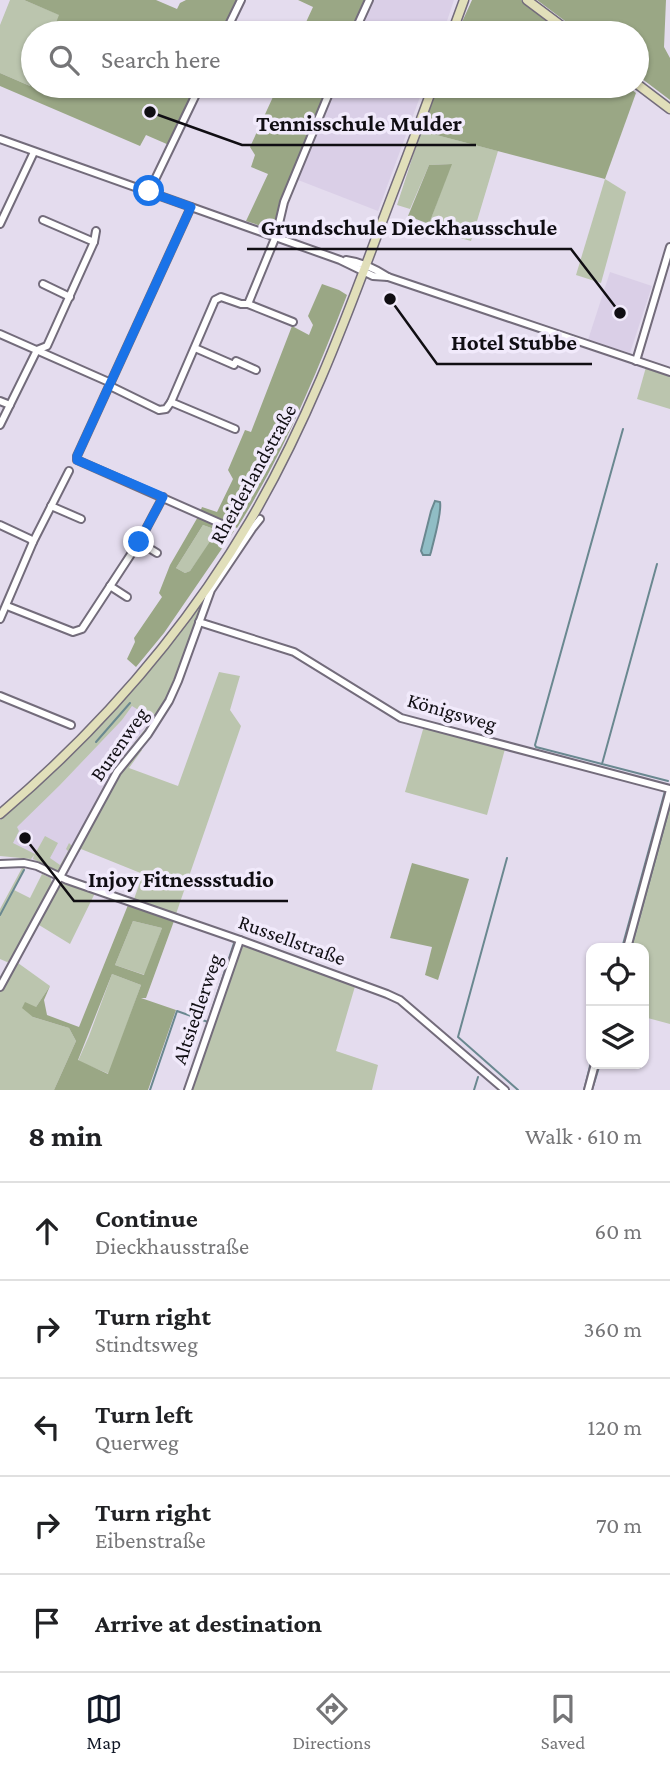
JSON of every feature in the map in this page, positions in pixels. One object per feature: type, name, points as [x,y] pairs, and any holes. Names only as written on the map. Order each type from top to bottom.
[{"type":"main road","points":[[456,21],[464,0]]},
{"type":"main road","points":[[527,0],[555,21]]},
{"type":"main road","points":[[649,93],[670,109]]},
{"type":"main road","name":"Rheiderlandstraße","points":[[0,814],[52,768],[149,666],[223,564],[265,495],[326,370],[429,98]]},
{"type":"street","points":[[231,21],[241,0]]},
{"type":"street","points":[[359,21],[369,0]]},
{"type":"street","points":[[149,192],[194,98]]},
{"type":"street","points":[[248,304],[276,236],[284,202],[327,98]]},
{"type":"street","points":[[0,139],[365,268],[373,275],[388,277],[670,372]]},
{"type":"street","points":[[0,224],[34,152]]},
{"type":"street","points":[[191,207],[77,460],[224,525]]},
{"type":"street","points":[[43,220],[94,242]]},
{"type":"street","points":[[0,425],[37,350],[47,346],[94,242],[96,231]]},
{"type":"street","points":[[636,361],[670,247]]},
{"type":"street","points":[[43,284],[70,297]]},
{"type":"street","points":[[0,334],[110,384],[159,410],[166,410],[215,300],[221,297],[248,304],[293,323]]},
{"type":"street","points":[[195,348],[233,365],[236,361],[256,370]]},
{"type":"street","points":[[0,401],[10,405]]},
{"type":"street","points":[[171,402],[235,429]]},
{"type":"street","points":[[0,619],[33,542],[69,471]]},
{"type":"street","points":[[7,606],[73,632],[82,629],[139,542],[163,497]]},
{"type":"street","points":[[51,506],[81,519]]},
{"type":"street","name":"Burenweg","points":[[0,987],[117,772],[148,734],[169,701],[211,590],[260,519]]},
{"type":"street","points":[[0,525],[33,542]]},
{"type":"street","points":[[139,542],[158,553]]},
{"type":"street","points":[[110,586],[127,597]]},
{"type":"street","name":"Königsweg","points":[[199,622],[294,652],[401,718],[670,789]]},
{"type":"street","points":[[0,696],[71,725]]},
{"type":"street","points":[[628,943],[670,789]]},
{"type":"street","name":"Russellstraße","points":[[0,864],[30,864],[374,988],[400,1000],[505,1090]]},
{"type":"street","name":"Altsiedlerweg","points":[[188,1090],[240,940]]},
{"type":"street","points":[[588,1090],[594,1069]]},
{"type":"shaded area","points":[[10,0],[24,0],[60,15],[57,21],[21,21],[21,82],[0,73],[0,25]]},
{"type":"shaded area","points":[[24,0],[156,0],[177,9],[180,3],[186,0],[237,0],[227,21],[57,21],[59,15]]},
{"type":"shaded area","points":[[298,0],[365,0],[356,21],[307,21],[313,7]]},
{"type":"shaded area","points":[[373,0],[454,0],[447,21],[364,21]]},
{"type":"shaded area","points":[[472,0],[521,0],[547,21],[462,21]]},
{"type":"shaded area","points":[[537,0],[666,0],[664,47],[670,58],[670,100],[649,84],[649,21],[565,21]]},
{"type":"shaded area","points":[[0,73],[21,82],[21,95],[0,86]]},
{"type":"shaded area","points":[[28,98],[191,98],[169,145],[146,135],[140,146]]},
{"type":"shaded area","points":[[272,98],[324,98],[280,203],[273,230],[246,221],[268,174],[251,167],[255,155],[250,147]]},
{"type":"shaded area","points":[[332,98],[420,98],[378,211],[298,180]]},
{"type":"shaded area","points":[[433,98],[634,98],[605,179],[421,131]]},
{"type":"shaded area","points":[[421,131],[498,151],[471,241],[449,235],[447,239],[426,232],[451,164],[429,165],[410,209],[397,205]]},
{"type":"shaded area","points":[[452,164],[429,224],[408,216],[429,165]]},
{"type":"shaded area","points":[[605,179],[626,192],[601,283],[576,275]]},
{"type":"shaded area","points":[[610,272],[652,286],[630,353],[588,340]]},
{"type":"shaded area","points":[[322,284],[347,295],[311,385],[269,472],[237,528],[200,512],[202,507],[217,512],[233,479],[228,470],[245,430],[251,432],[292,326],[309,335],[313,325],[308,316]]},
{"type":"shaded area","points":[[646,367],[670,375],[670,409],[637,399]]},
{"type":"shaded area","points":[[435,501],[440,502],[440,513],[430,555],[423,555],[421,551]]},
{"type":"shaded area","points":[[199,515],[219,523],[214,533],[214,529],[203,525],[176,568],[185,573],[190,571],[213,535],[225,541],[232,530],[234,531],[164,633],[136,667],[127,659],[135,642],[134,638],[162,597],[159,593],[170,565]]},
{"type":"shaded area","points":[[203,525],[214,529],[212,540],[190,571],[185,573],[176,568]]},
{"type":"shaded area","points":[[208,592],[168,700],[153,724],[118,768],[115,767],[153,719],[132,706],[122,720],[17,827],[19,831],[13,843],[35,854],[45,836],[58,843],[50,858],[60,865],[68,851],[66,849],[69,843],[73,847],[61,870],[33,859],[34,855],[31,859],[0,856],[0,820],[29,795],[83,740]]},
{"type":"shaded area","points":[[219,672],[240,676],[230,710],[241,726],[176,914],[134,899],[143,874],[81,849],[78,851],[123,768],[137,749],[142,750],[129,768],[178,786]]},
{"type":"shaded area","points":[[132,705],[153,718],[119,762],[59,867],[56,869],[17,855],[0,827],[22,820],[60,785],[122,720]]},
{"type":"shaded area","points":[[424,726],[505,749],[487,815],[405,792]]},
{"type":"shaded area","points":[[670,806],[670,1024],[649,1018],[649,943],[633,943]]},
{"type":"shaded area","points":[[412,863],[469,879],[438,980],[425,975],[432,947],[390,938]]},
{"type":"shaded area","points":[[22,868],[25,868],[14,890],[30,898],[42,874],[51,878],[52,884],[12,961],[7,962],[0,959],[0,909]]},
{"type":"shaded area","points":[[61,882],[95,893],[70,944],[39,925],[31,940],[30,938]]},
{"type":"shaded area","points":[[128,905],[174,921],[146,998],[141,998],[176,1010],[148,1090],[54,1090],[76,1041],[69,1028],[33,1017],[22,1008],[25,1002],[36,1007],[50,986],[44,1000],[47,1015],[79,1027]],"holes":[[[133,921],[162,928],[144,975],[115,965]],[[112,974],[141,985],[108,1074],[78,1060]]]},
{"type":"shaded area","points":[[133,921],[162,928],[145,975],[115,965]]},
{"type":"shaded area","points":[[241,944],[356,983],[336,1051],[378,1065],[372,1090],[191,1090]]},
{"type":"shaded area","points":[[18,963],[50,986],[36,1007],[33,1017],[69,1028],[76,1041],[54,1090],[0,1090],[0,991]]},
{"type":"shaded area","points":[[112,974],[141,985],[109,1074],[78,1061]]},
{"type":"waterway","points":[[602,764],[535,745],[623,429]]},
{"type":"waterway","points":[[657,564],[602,764],[668,781]]},
{"type":"waterway","points":[[96,742],[130,703]]},
{"type":"waterway","points":[[623,943],[665,791]]},
{"type":"waterway","points":[[632,943],[670,805]]},
{"type":"waterway","points":[[507,858],[458,1037],[518,1090]]},
{"type":"waterway","points":[[0,915],[24,870]]},
{"type":"waterway","points":[[150,1090],[177,1011],[208,1022],[234,943]]},
{"type":"waterway","points":[[584,1090],[589,1069]]},
{"type":"waterway","points":[[592,1090],[598,1069]]},
{"type":"waterway","points":[[474,1090],[478,1077]]},
{"type":"place","name":"Tennisschule Mulder","points":[[150,112]]},
{"type":"place","name":"Hotel Stubbe","points":[[390,299]]},
{"type":"place","name":"Grundschule Dieckhausschule","points":[[620,313]]},
{"type":"place","name":"Injoy Fitnessstudio","points":[[25,838]]},
{"type":"route","points":[[139,542],[163,497],[77,460],[77,456],[191,207],[149,191]]}]
